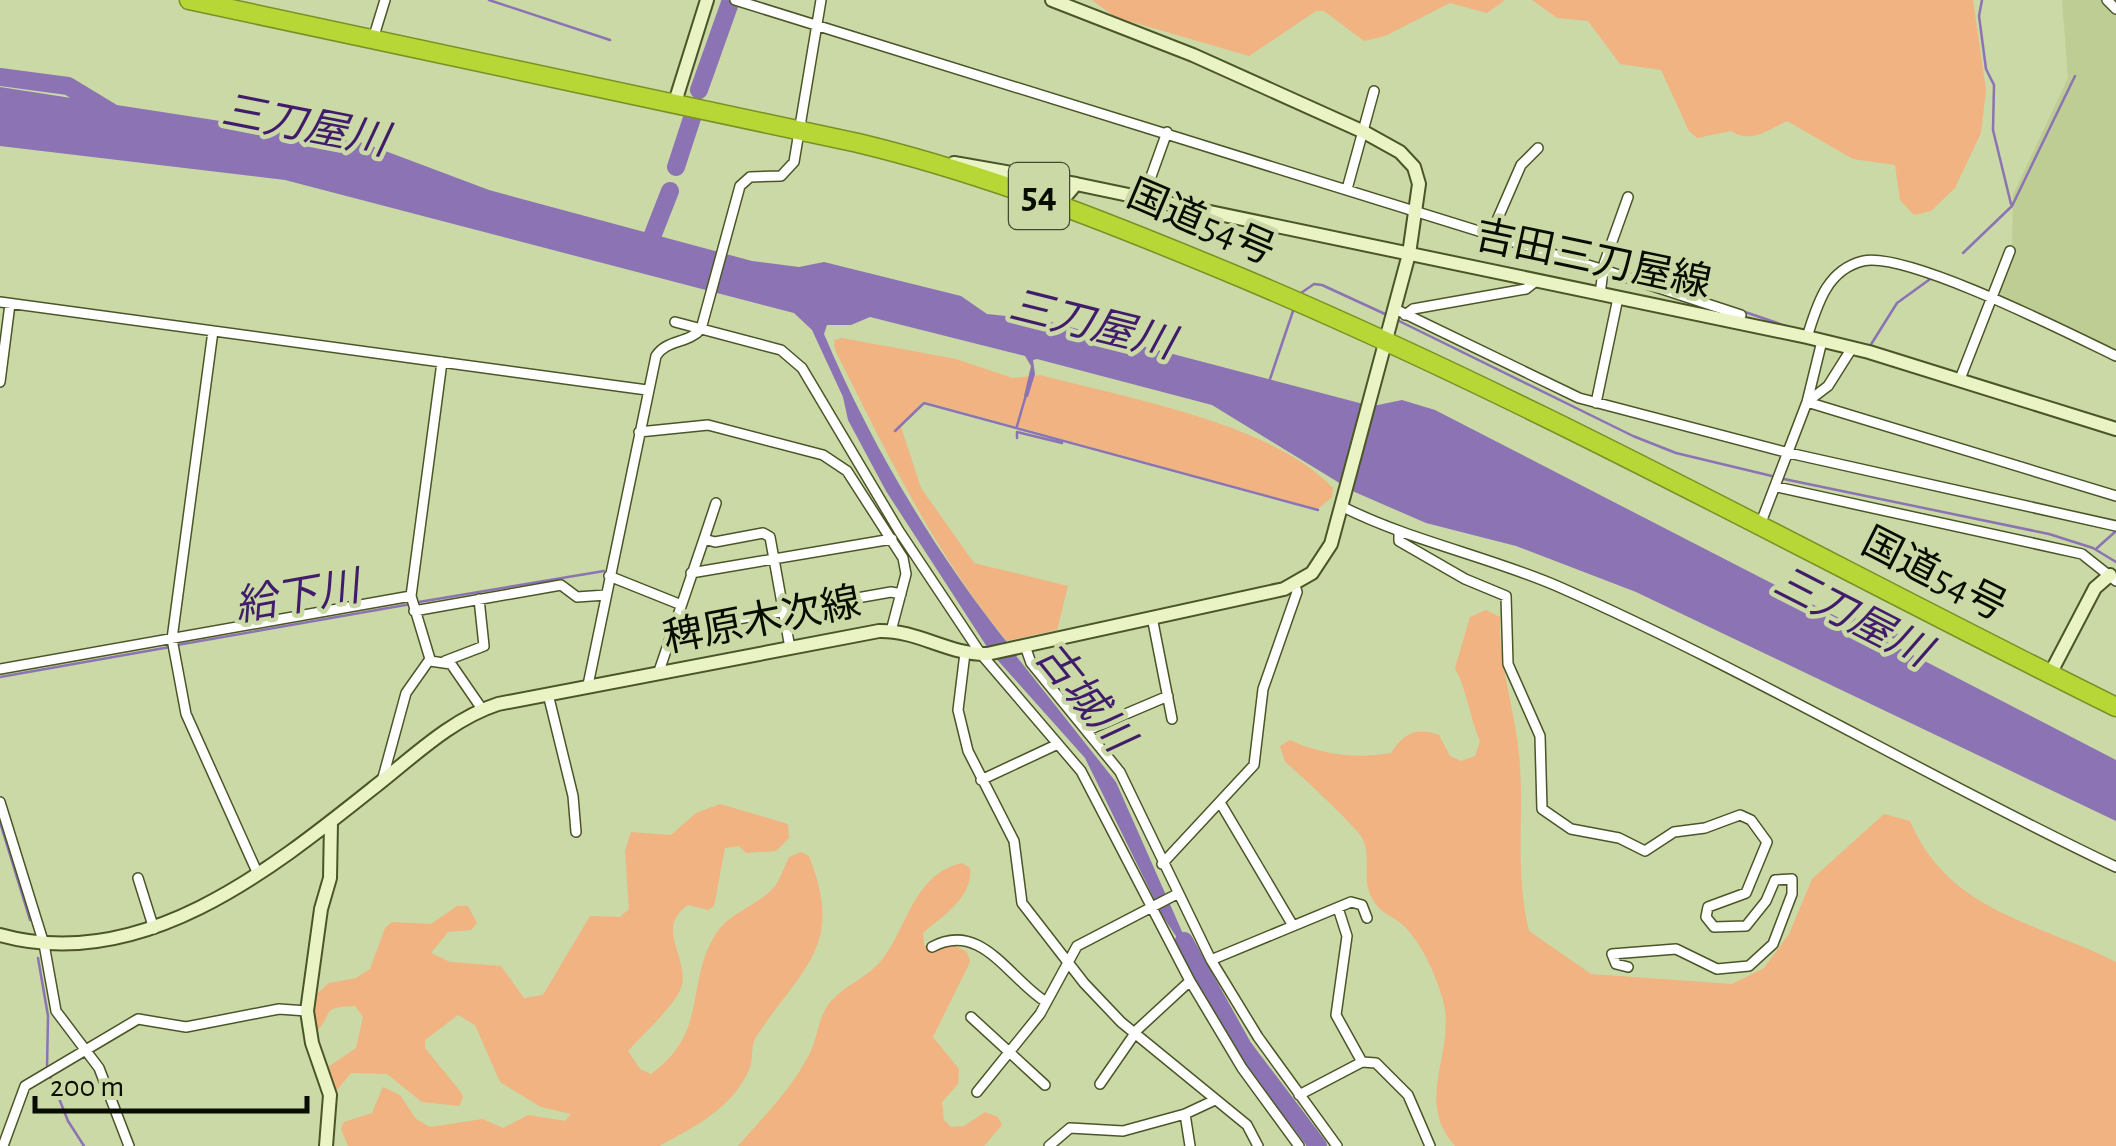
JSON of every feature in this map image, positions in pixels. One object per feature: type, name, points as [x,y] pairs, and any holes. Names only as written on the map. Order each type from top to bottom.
[{"type":"highway","name":"国道54号","points":[[190,0],[800,130],[932,161],[1060,203],[1393,326],[1760,525],[2116,706]]},
{"type":"main road","points":[[674,102],[707,0]]},
{"type":"main road","points":[[1052,0],[1193,55],[1364,132],[1408,159],[1419,184],[1393,326],[1344,504],[1327,556],[1295,586]]},
{"type":"main road","name":"吉田三刀屋線","points":[[932,161],[1076,184],[1822,341],[1960,379],[2116,429]]},
{"type":"main road","points":[[1060,203],[1076,184]]},
{"type":"main road","points":[[2050,674],[2094,588],[2114,574]]},
{"type":"main road","name":"稗原木次線","points":[[0,935],[44,944],[96,944],[154,929],[257,872],[332,822],[482,710],[588,685],[890,631],[911,633],[966,653],[984,654],[1295,586]]},
{"type":"main road","points":[[326,1146],[330,1095],[312,1043],[307,1010],[321,908],[330,878],[332,822]]},
{"type":"street","points":[[373,39],[385,0]]},
{"type":"street","points":[[735,0],[1415,208],[1742,315],[1738,324]]},
{"type":"street","points":[[588,685],[647,390],[661,349],[693,337],[701,327],[738,189],[750,177],[778,177],[788,170],[800,130],[821,0]]},
{"type":"street","points":[[2106,0],[2116,10]]},
{"type":"street","points":[[1347,189],[1374,91]]},
{"type":"street","points":[[1143,199],[1167,132]]},
{"type":"street","points":[[1491,234],[1521,164],[1538,148]]},
{"type":"street","points":[[1600,294],[1628,197]]},
{"type":"street","points":[[1960,379],[2010,252]]},
{"type":"street","points":[[1807,338],[1826,285],[1863,261],[1912,267],[2116,356]]},
{"type":"street","points":[[1393,326],[1413,310],[1526,289],[1536,281]]},
{"type":"street","points":[[1596,402],[1618,298]]},
{"type":"street","points":[[0,382],[5,303],[647,390]]},
{"type":"street","points":[[675,322],[782,350],[802,368],[899,531],[984,654],[1058,744],[1099,803],[1190,981],[1242,1068],[1299,1146]]},
{"type":"street","points":[[1393,326],[1596,402],[1789,453],[2116,526]]},
{"type":"street","points":[[214,331],[173,644],[186,714],[257,872]]},
{"type":"street","points":[[1760,525],[1807,402],[1822,341]]},
{"type":"street","points":[[1807,402],[1828,386],[1852,348]]},
{"type":"street","points":[[430,662],[413,604],[442,362]]},
{"type":"street","points":[[1807,402],[2116,496]]},
{"type":"street","points":[[638,432],[708,426],[823,455],[846,471],[892,539],[905,566],[890,631]]},
{"type":"street","points":[[1779,481],[2082,554],[2114,574]]},
{"type":"street","points":[[658,674],[678,604],[716,503]]},
{"type":"street","points":[[1344,504],[1399,533],[1557,587],[1822,714],[2116,867]]},
{"type":"street","points":[[1399,533],[1400,540],[1426,558],[1506,596],[1508,664],[1540,736],[1539,802],[1548,815],[1571,830],[1620,838],[1644,850],[1674,832],[1705,828],[1740,815],[1748,817],[1767,842],[1746,893],[1708,906],[1706,917],[1714,928],[1746,926],[1766,901],[1775,880],[1792,879],[1792,894],[1773,944],[1749,966],[1717,969],[1676,948],[1612,954],[1616,964],[1628,967]]},
{"type":"street","points":[[704,539],[715,542],[766,534],[790,648]]},
{"type":"street","points":[[690,574],[892,539]]},
{"type":"street","points":[[609,576],[678,604]]},
{"type":"street","points":[[0,669],[413,604],[480,599],[561,585],[577,596],[606,595]]},
{"type":"street","points":[[1162,864],[1254,764],[1263,689],[1297,592],[1295,586]]},
{"type":"street","points":[[670,631],[891,592],[901,594]]},
{"type":"street","points":[[382,781],[406,692],[430,662],[484,646],[480,599]]},
{"type":"street","points":[[1152,617],[1172,719]]},
{"type":"street","points":[[1020,648],[1120,772],[1175,895],[1211,960],[1299,1095],[1338,1146]]},
{"type":"street","points":[[966,653],[958,710],[981,780],[1014,841],[1020,897],[1068,962],[1135,1033],[1248,1125],[1258,1146]]},
{"type":"street","points":[[445,660],[482,710]]},
{"type":"street","points":[[548,694],[573,796],[576,832]]},
{"type":"street","points":[[1088,730],[1168,696]]},
{"type":"street","points":[[981,780],[1058,744]]},
{"type":"street","points":[[0,802],[44,944],[56,1011],[106,1082],[129,1146]]},
{"type":"street","points":[[1221,804],[1292,924]]},
{"type":"street","points":[[138,878],[154,929]]},
{"type":"street","points":[[977,1092],[1046,1002],[1077,946],[1101,930],[1175,895]]},
{"type":"street","points":[[1211,960],[1292,924],[1358,902],[1367,918]]},
{"type":"street","points":[[1338,908],[1348,936],[1336,1015],[1362,1062]]},
{"type":"street","points":[[932,948],[948,939],[970,941],[994,955],[1029,991],[1046,1002]]},
{"type":"street","points":[[1100,1084],[1135,1033],[1190,981]]},
{"type":"street","points":[[2,1146],[20,1092],[48,1070],[143,1018],[186,1026],[279,1009],[307,1010]]},
{"type":"street","points":[[971,1018],[1012,1050],[1045,1085]]},
{"type":"street","points":[[1299,1095],[1362,1062],[1379,1065],[1408,1095],[1430,1146]]},
{"type":"street","points":[[1049,1146],[1070,1128],[1123,1131],[1186,1114],[1215,1100]]},
{"type":"street","points":[[1186,1114],[1190,1146]]},
{"type":"shaded area","points":[[1092,0],[1505,0],[1487,13],[1450,3],[1385,36],[1364,41],[1324,11],[1316,11],[1249,56],[1115,17]]},
{"type":"shaded area","points":[[1532,0],[1973,0],[1986,90],[1981,133],[1955,188],[1931,211],[1914,215],[1900,200],[1895,165],[1853,159],[1787,121],[1752,136],[1731,131],[1697,138],[1689,131],[1661,70],[1620,64],[1588,21],[1557,18]]},
{"type":"shaded area","points":[[2062,0],[2116,0],[2116,351],[1995,299],[2012,257],[2013,195],[2068,78]]},
{"type":"shaded area","points":[[0,87],[364,143],[489,190],[752,261],[799,267],[824,262],[961,296],[987,314],[1043,320],[1367,405],[1346,487],[1212,405],[1037,359],[1033,360],[1035,374],[1028,397],[1024,396],[1031,366],[1025,356],[870,317],[851,325],[827,325],[824,334],[883,456],[930,535],[1010,646],[989,650],[886,491],[848,420],[843,397],[812,330],[794,313],[285,180],[0,146]]},
{"type":"shaded area","points":[[842,338],[956,359],[1013,378],[1040,375],[1196,416],[1274,446],[1306,465],[1333,488],[1332,497],[1318,509],[923,401],[901,427],[921,488],[974,563],[1068,586],[1057,630],[1007,641],[956,573],[913,500],[835,350],[834,340]]},
{"type":"shaded area","points":[[1402,400],[1435,410],[1843,620],[1865,617],[1908,639],[1904,644],[1884,634],[1880,638],[2116,760],[2116,821],[1636,592],[1516,546],[1426,523],[1350,490],[1373,406]]},
{"type":"shaded area","points":[[1486,610],[1500,617],[1517,737],[1522,886],[1529,931],[1591,974],[1732,984],[1764,968],[1789,934],[1812,879],[1884,814],[1910,821],[1927,852],[1947,876],[1971,895],[2026,924],[2116,962],[2116,1146],[1455,1146],[1437,1111],[1446,1020],[1432,970],[1411,933],[1372,899],[1361,836],[1285,762],[1280,746],[1290,740],[1327,752],[1378,755],[1391,753],[1406,736],[1424,732],[1439,735],[1450,756],[1461,761],[1475,756],[1480,741],[1455,668],[1470,617]]},
{"type":"shaded area","points":[[1013,652],[1116,782],[1199,970],[1163,917],[1085,758],[993,655]]},
{"type":"shaded area","points":[[720,804],[788,824],[789,838],[776,851],[746,853],[739,846],[725,848],[714,906],[708,910],[688,905],[678,914],[673,932],[682,984],[667,1009],[628,1051],[640,1069],[651,1074],[681,1042],[694,1008],[700,972],[715,935],[728,920],[776,885],[789,857],[801,852],[809,856],[822,913],[813,954],[756,1037],[743,1081],[724,1104],[659,1146],[348,1146],[341,1129],[344,1122],[372,1113],[383,1087],[400,1095],[416,1119],[430,1127],[483,1119],[503,1128],[528,1115],[565,1121],[571,1114],[541,1107],[500,1082],[475,1025],[458,1015],[425,1040],[425,1048],[460,1091],[463,1097],[459,1106],[422,1102],[387,1074],[351,1073],[337,1090],[329,1079],[328,1067],[356,1048],[363,1017],[355,1006],[336,1008],[315,1033],[312,998],[329,983],[356,978],[370,969],[385,928],[392,922],[431,924],[457,906],[468,906],[477,923],[471,930],[448,932],[431,953],[450,962],[501,966],[524,998],[543,995],[590,916],[620,917],[629,909],[625,851],[631,832],[671,835],[696,813]]},
{"type":"shaded area","points":[[962,863],[970,868],[967,888],[955,905],[923,933],[924,945],[936,950],[954,945],[967,952],[970,962],[933,1037],[959,1069],[958,1084],[942,1102],[944,1120],[951,1127],[964,1126],[985,1112],[998,1117],[1002,1125],[984,1146],[738,1146],[802,1068],[828,1005],[881,961],[932,878]]},
{"type":"waterway","points":[[489,0],[610,40]]},
{"type":"waterway","points":[[699,90],[731,0]]},
{"type":"waterway","points":[[751,0],[1112,113]]},
{"type":"waterway","points":[[1982,0],[1979,16],[1986,69],[1994,85],[1993,130],[2011,204]]},
{"type":"waterway","points":[[1963,253],[2012,206],[2075,76]]},
{"type":"waterway","name":"三刀屋川","points":[[0,77],[68,86],[111,112]]},
{"type":"waterway","points":[[676,167],[692,118]]},
{"type":"waterway","points":[[650,242],[670,191]]},
{"type":"waterway","points":[[1870,346],[1897,303],[1933,277]]},
{"type":"waterway","points":[[1301,293],[1314,284],[1322,285],[1385,314]]},
{"type":"waterway","points":[[1270,379],[1293,311]]},
{"type":"waterway","points":[[1745,312],[1789,327]]},
{"type":"waterway","points":[[1397,320],[1633,436],[1676,453],[1776,477]]},
{"type":"waterway","points":[[1017,426],[1026,395]]},
{"type":"waterway","points":[[895,431],[924,403],[1318,510]]},
{"type":"waterway","points":[[1017,438],[1017,432],[1062,443]]},
{"type":"waterway","points":[[1784,479],[2049,534],[2093,548],[2116,562]]},
{"type":"waterway","points":[[2097,548],[2116,531]]},
{"type":"waterway","name":"給下川","points":[[419,602],[604,571]]},
{"type":"waterway","name":"給下川","points":[[177,645],[411,604]]},
{"type":"waterway","name":"給下川","points":[[0,677],[170,647]]},
{"type":"waterway","name":"給下川","points":[[0,822],[30,920]]},
{"type":"waterway","name":"古城川","points":[[1184,941],[1243,1047],[1318,1146]]},
{"type":"waterway","name":"給下川","points":[[38,958],[48,1016],[47,1069]]},
{"type":"waterway","name":"給下川","points":[[50,1076],[68,1121],[84,1146]]}]
